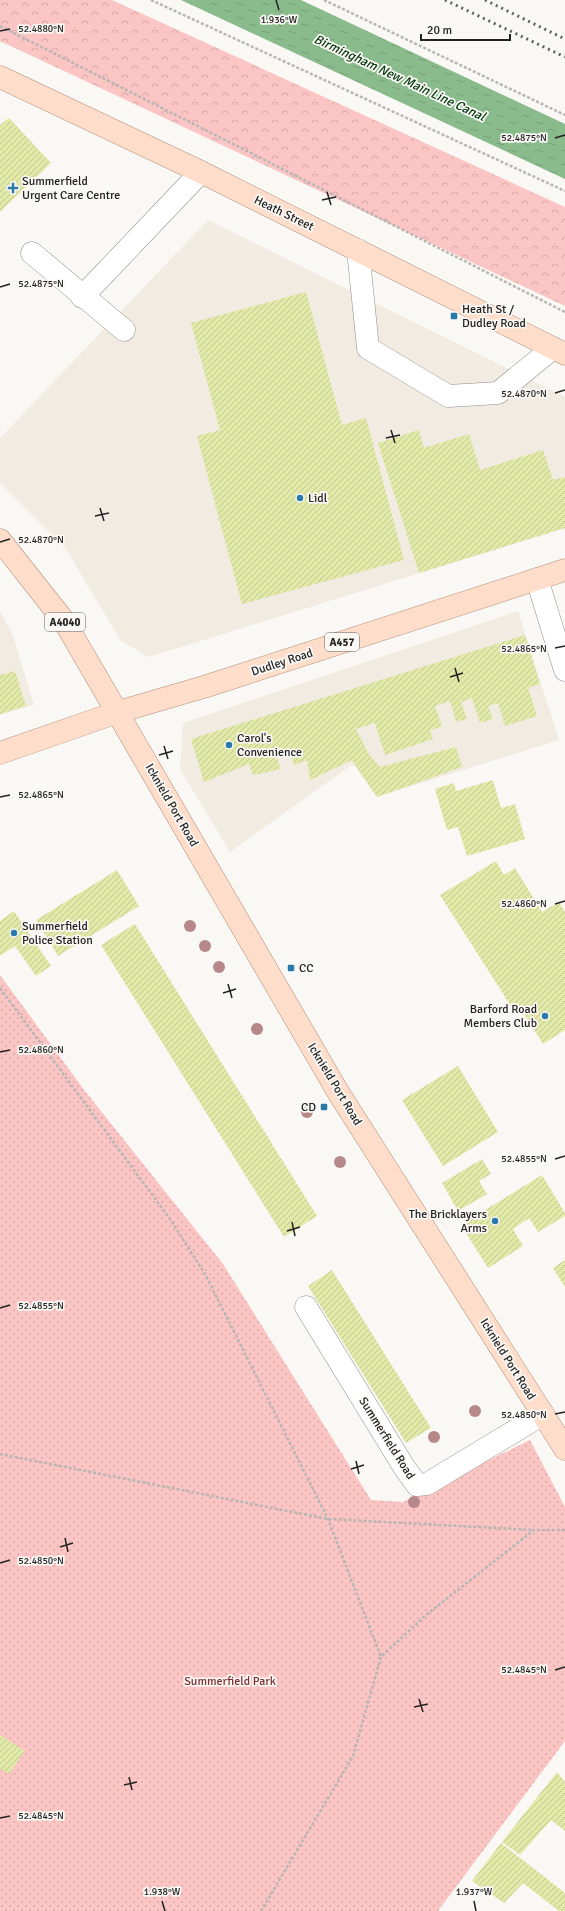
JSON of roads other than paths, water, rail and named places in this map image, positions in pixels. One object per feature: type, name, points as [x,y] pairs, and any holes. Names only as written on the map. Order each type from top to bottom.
[{"type":"main road","name":"Heath Street","points":[[0,77],[201,172],[559,351]]},
{"type":"main road","name":"A4040","points":[[0,540],[64,621],[118,712]]},
{"type":"main road","name":"Dudley Road","points":[[0,753],[118,712],[207,686],[565,570]]},
{"type":"main road","name":"Icknield Port Road","points":[[118,712],[338,1092],[565,1449]]},
{"type":"street","points":[[82,297],[201,172]]},
{"type":"street","points":[[358,250],[368,348],[448,396],[498,393],[559,351]]},
{"type":"street","points":[[32,253],[82,297],[124,330]]},
{"type":"street","points":[[537,579],[565,670]]},
{"type":"street","name":"Summerfield Road","points":[[306,1307],[404,1467],[417,1485],[427,1484],[543,1414]]},
{"type":"water","name":"Birmingham New Main Line Canal","points":[[181,0],[301,0],[565,124],[565,179]]},
{"type":"railway","points":[[445,0],[565,57]]},
{"type":"railway","points":[[485,0],[565,39]]},
{"type":"place","name":"Summerfield Urgent Care Centre","points":[[13,188]]},
{"type":"place","name":"Heath St / Dudley Road","points":[[454,316]]},
{"type":"place","name":"Lidl","points":[[300,498]]},
{"type":"place","name":"Carol's Convenience","points":[[229,745]]},
{"type":"place","name":"Summerfield Police Station","points":[[14,933]]},
{"type":"place","name":"CC","points":[[291,968]]},
{"type":"place","name":"Barford Road Members Club","points":[[545,1016]]},
{"type":"place","name":"CD","points":[[324,1107]]},
{"type":"place","name":"The Bricklayers Arms","points":[[495,1221]]},
{"type":"park label","name":"Summerfield Park","points":[[230,1681]]}]
